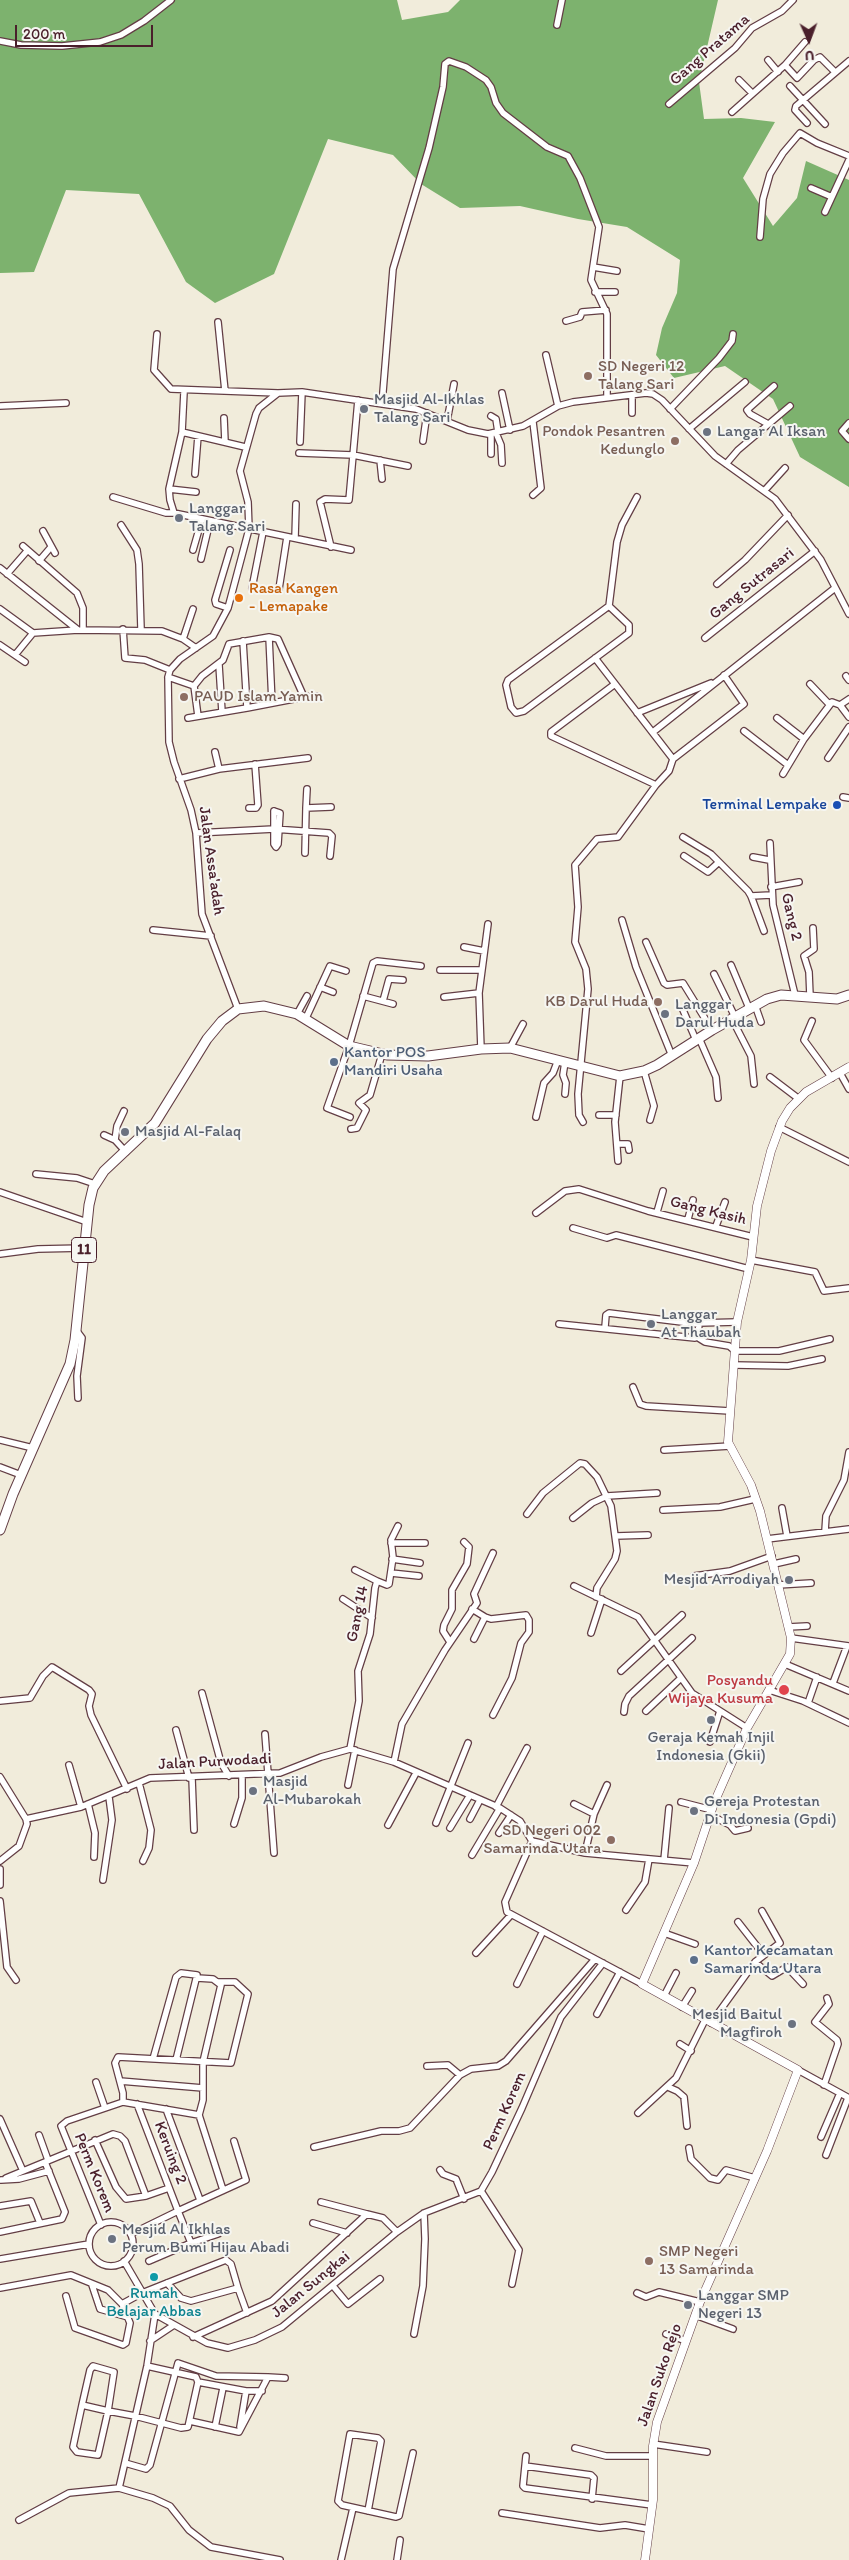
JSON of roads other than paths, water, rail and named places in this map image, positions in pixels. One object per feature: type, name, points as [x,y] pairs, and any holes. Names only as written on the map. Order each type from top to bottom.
[{"type":"highway","points":[[238,1010],[264,1006],[297,1014],[349,1046],[382,1054],[428,1056],[481,1049],[510,1048],[620,1076],[644,1071],[672,1056],[752,1006],[774,997],[810,996],[837,998],[849,995]]},
{"type":"highway","name":"11","points":[[0,1530],[21,1475],[70,1364],[76,1330],[90,1195],[95,1184],[104,1171],[155,1123],[216,1027],[238,1010]]},
{"type":"main road","points":[[798,2070],[642,1984],[694,1863],[711,1813],[747,1728],[790,1654],[791,1638],[772,1556],[756,1499],[728,1439],[737,1322],[751,1260],[752,1237],[771,1151],[779,1127],[790,1108],[799,1099],[849,1067]]},
{"type":"main road","name":"Jalan Suko Rejo","points":[[645,2560],[652,2505],[653,2444],[657,2422],[700,2302],[755,2178],[798,2070]]},
{"type":"street","points":[[0,41],[21,45],[62,46],[100,42],[144,22],[171,0]]},
{"type":"street","points":[[557,25],[562,0]]},
{"type":"street","name":"Gang Pratama","points":[[669,104],[735,48],[752,28],[773,18],[793,0]]},
{"type":"street","points":[[732,112],[778,72],[805,42]]},
{"type":"street","points":[[826,124],[788,87],[818,57],[822,58],[835,72]]},
{"type":"street","points":[[768,60],[778,72]]},
{"type":"street","points":[[807,123],[795,110],[802,101],[849,61]]},
{"type":"street","points":[[382,404],[393,269],[430,148],[446,62],[466,67],[481,76],[491,87],[496,103],[503,113],[547,147],[568,156],[572,162],[593,207],[599,227],[591,280],[595,292],[606,310],[607,396]]},
{"type":"street","points":[[785,65],[797,78]]},
{"type":"street","points":[[739,80],[752,93]]},
{"type":"street","points":[[760,237],[763,199],[769,179],[783,153],[799,134],[846,154]]},
{"type":"street","points":[[825,212],[849,160]]},
{"type":"street","points":[[811,188],[832,197]]},
{"type":"street","points":[[593,267],[617,271]]},
{"type":"street","points":[[595,292],[615,292]]},
{"type":"street","points":[[566,321],[580,317],[582,312],[606,310]]},
{"type":"street","points":[[218,322],[225,391]]},
{"type":"street","points":[[157,334],[154,371],[161,376],[170,389],[184,392],[302,392],[428,413],[473,432],[495,433],[510,430],[533,422],[558,406],[607,396],[653,394],[726,464],[765,490],[788,515],[815,550],[849,614]]},
{"type":"street","points":[[670,409],[719,358],[732,341],[732,334]]},
{"type":"street","points":[[546,355],[558,406]]},
{"type":"street","points":[[689,429],[745,382]]},
{"type":"street","points":[[447,421],[454,384]]},
{"type":"street","points":[[768,424],[750,414],[747,410],[774,386]]},
{"type":"street","points":[[174,513],[169,489],[182,432],[184,392]]},
{"type":"street","points":[[300,442],[302,392]]},
{"type":"street","points":[[123,629],[125,658],[145,660],[170,670],[180,659],[213,636],[228,608],[249,529],[248,502],[239,473],[245,447],[258,410],[278,393]]},
{"type":"street","points":[[502,393],[510,430]]},
{"type":"street","points":[[632,395],[632,413]]},
{"type":"street","points":[[331,547],[320,502],[325,499],[349,500],[358,400]]},
{"type":"street","points":[[0,406],[66,404]]},
{"type":"street","points":[[726,464],[738,450],[790,406]]},
{"type":"street","points":[[423,441],[428,413]]},
{"type":"street","points":[[491,416],[496,419],[491,454]]},
{"type":"street","points":[[224,418],[225,442]]},
{"type":"street","points":[[533,422],[541,488],[533,494]]},
{"type":"street","points":[[849,423],[842,430],[849,439]]},
{"type":"street","points":[[182,432],[245,447]]},
{"type":"street","points":[[495,433],[501,445],[502,463]]},
{"type":"street","points":[[195,474],[198,436]]},
{"type":"street","points":[[299,453],[353,455],[408,466]]},
{"type":"street","points":[[380,460],[382,479]]},
{"type":"street","points":[[765,490],[785,468]]},
{"type":"street","points":[[169,489],[196,492]]},
{"type":"street","points":[[113,497],[166,513],[174,513],[352,550]]},
{"type":"street","points":[[610,606],[625,620],[630,629],[629,633],[519,714],[516,713],[511,707],[506,685],[508,680],[610,606],[616,542],[622,525],[637,497]]},
{"type":"street","points":[[295,538],[296,504]]},
{"type":"street","points":[[717,584],[745,560],[788,515]]},
{"type":"street","points":[[193,550],[202,519]]},
{"type":"street","points":[[201,559],[210,521]]},
{"type":"street","points":[[121,525],[137,550],[141,629]]},
{"type":"street","points":[[43,531],[55,553]]},
{"type":"street","points":[[252,588],[263,532]]},
{"type":"street","points":[[279,589],[287,536]]},
{"type":"street","points":[[22,546],[39,562],[72,586],[80,597],[84,618],[81,630]]},
{"type":"street","points":[[39,562],[51,547]]},
{"type":"street","points":[[228,608],[216,604],[215,600],[230,550]]},
{"type":"street","name":"Gang Sutrasari","points":[[705,638],[815,550]]},
{"type":"street","points":[[7,574],[27,551]]},
{"type":"street","points":[[0,568],[81,630]]},
{"type":"street","points":[[653,732],[713,682],[835,588]]},
{"type":"street","points":[[0,609],[33,633],[141,629],[162,631],[183,639],[196,648]]},
{"type":"street","points":[[183,639],[193,610]]},
{"type":"street","points":[[15,655],[33,633]]},
{"type":"street","points":[[269,637],[272,703]]},
{"type":"street","points":[[222,712],[219,665],[228,644],[243,641],[269,637],[279,640],[304,697]]},
{"type":"street","points":[[243,641],[247,708]]},
{"type":"street","points":[[0,645],[24,662]]},
{"type":"street","points":[[595,658],[673,759]]},
{"type":"street","points":[[198,716],[194,686],[202,676],[219,665]]},
{"type":"street","name":"Jalan Assa'adah","points":[[170,670],[168,678],[169,742],[179,779],[187,795],[196,833],[202,914],[238,1010]]},
{"type":"street","points":[[583,1122],[579,1110],[580,1066],[588,989],[586,969],[578,954],[576,942],[578,907],[575,865],[597,839],[618,837],[656,785],[669,771],[673,759],[744,704],[724,675]]},
{"type":"street","points":[[168,678],[194,686]]},
{"type":"street","points":[[637,713],[713,682]]},
{"type":"street","points":[[614,684],[551,732],[551,736],[656,785]]},
{"type":"street","points":[[810,684],[829,704]]},
{"type":"street","points":[[188,718],[316,696]]},
{"type":"street","points":[[840,705],[849,699]]},
{"type":"street","points":[[784,774],[804,739],[829,704],[834,701],[840,705],[849,717]]},
{"type":"street","points":[[777,718],[804,739]]},
{"type":"street","points":[[828,758],[849,727]]},
{"type":"street","points":[[744,731],[788,765]]},
{"type":"street","points":[[215,752],[219,769]]},
{"type":"street","points":[[179,779],[219,769],[308,758]]},
{"type":"street","points":[[249,808],[256,808],[258,805],[255,764]]},
{"type":"street","points":[[305,853],[307,790]]},
{"type":"street","points":[[306,808],[331,807]]},
{"type":"street","points":[[196,833],[277,829],[330,834],[330,856]]},
{"type":"street","points":[[683,837],[711,854],[751,896],[764,931]]},
{"type":"street","name":"Gang 2","points":[[770,843],[771,894],[795,996]]},
{"type":"street","points":[[684,856],[708,872],[719,862]]},
{"type":"street","points":[[753,857],[769,860]]},
{"type":"street","points":[[771,887],[799,882]]},
{"type":"street","points":[[751,896],[771,894]]},
{"type":"street","points":[[622,920],[636,967],[672,1056]]},
{"type":"street","points":[[481,1049],[479,993],[488,924]]},
{"type":"street","points":[[810,996],[809,972],[804,956],[814,949],[813,928]]},
{"type":"street","points":[[153,930],[211,936]]},
{"type":"street","points":[[646,942],[664,983],[670,985],[678,982],[683,984],[712,1030]]},
{"type":"street","points":[[464,947],[484,951]]},
{"type":"street","points":[[350,1117],[327,1108],[349,1046],[375,961],[422,966]]},
{"type":"street","points":[[306,1018],[331,963],[346,971]]},
{"type":"street","points":[[731,965],[761,1022]]},
{"type":"street","points":[[440,970],[482,970]]},
{"type":"street","points":[[714,974],[752,1056],[754,1084]]},
{"type":"street","points":[[383,1001],[388,980],[403,980]]},
{"type":"street","points":[[320,987],[333,992]]},
{"type":"street","points":[[444,997],[479,993]]},
{"type":"street","points":[[297,1014],[307,996]]},
{"type":"street","points":[[363,996],[393,1004]]},
{"type":"street","points":[[683,1010],[716,1077],[718,1098]]},
{"type":"street","points":[[812,1021],[804,1040],[832,1078]]},
{"type":"street","points":[[510,1048],[523,1024]]},
{"type":"street","points":[[351,1129],[357,1128],[366,1110],[359,1103],[370,1095],[382,1054]]},
{"type":"street","points":[[562,1061],[563,1075],[566,1083],[565,1094]]},
{"type":"street","points":[[536,1118],[544,1082],[554,1073],[562,1061]]},
{"type":"street","points":[[644,1071],[654,1106],[650,1120]]},
{"type":"street","points":[[840,1073],[849,1089]]},
{"type":"street","points":[[618,1161],[616,1115],[620,1076]]},
{"type":"street","points":[[770,1077],[799,1099]]},
{"type":"street","points":[[115,1140],[124,1111]]},
{"type":"street","points":[[599,1115],[616,1115]]},
{"type":"street","points":[[779,1127],[849,1162]]},
{"type":"street","points":[[104,1135],[115,1140],[126,1152]]},
{"type":"street","points":[[618,1144],[628,1144],[629,1150]]},
{"type":"street","points":[[36,1174],[77,1178],[95,1184]]},
{"type":"street","name":"Gang Kasih","points":[[536,1213],[558,1195],[573,1189],[587,1190],[638,1208],[716,1226],[752,1237]]},
{"type":"street","points":[[657,1212],[663,1191]]},
{"type":"street","points":[[0,1192],[87,1222]]},
{"type":"street","points":[[688,1219],[693,1200]]},
{"type":"street","points":[[716,1226],[725,1202]]},
{"type":"street","points":[[573,1228],[607,1238],[616,1235],[749,1269]]},
{"type":"street","points":[[0,1254],[38,1249],[84,1248]]},
{"type":"street","points":[[751,1260],[815,1272],[824,1291],[849,1288]]},
{"type":"street","points":[[605,1327],[606,1315],[609,1313],[698,1324],[737,1322]]},
{"type":"street","points":[[560,1324],[697,1337],[704,1342],[729,1346],[735,1351],[783,1351],[830,1339]]},
{"type":"street","points":[[697,1337],[698,1324]]},
{"type":"street","points":[[76,1330],[82,1338],[77,1376],[78,1398]]},
{"type":"street","points":[[734,1365],[788,1366],[822,1359]]},
{"type":"street","points":[[633,1387],[640,1404],[646,1406],[730,1411]]},
{"type":"street","points":[[0,1440],[33,1448]]},
{"type":"street","points":[[664,1450],[730,1446]]},
{"type":"street","points":[[825,1531],[826,1516],[847,1478],[849,1452]]},
{"type":"street","points":[[527,1514],[542,1493],[580,1463],[584,1464],[597,1477],[607,1496],[616,1536],[616,1556],[598,1586],[599,1598],[591,1633]]},
{"type":"street","points":[[0,1467],[21,1475]]},
{"type":"street","points":[[573,1518],[607,1496],[657,1492]]},
{"type":"street","points":[[663,1510],[720,1507],[756,1499]]},
{"type":"street","points":[[782,1508],[787,1536]]},
{"type":"street","name":"Gang 14","points":[[348,1785],[360,1700],[358,1671],[368,1639],[377,1582],[388,1585],[392,1560],[391,1543],[398,1526]]},
{"type":"street","points":[[767,1539],[849,1529]]},
{"type":"street","points":[[616,1536],[648,1535]]},
{"type":"street","points":[[450,1642],[443,1631],[452,1609],[452,1590],[466,1564],[469,1547],[464,1542]]},
{"type":"street","points":[[391,1543],[425,1543]]},
{"type":"street","points":[[394,1762],[402,1724],[450,1642],[478,1601],[474,1596],[476,1588],[493,1553]]},
{"type":"street","points":[[694,1576],[730,1570],[772,1556]]},
{"type":"street","points":[[774,1564],[796,1559]]},
{"type":"street","points":[[392,1560],[420,1563]]},
{"type":"street","points":[[354,1570],[377,1582]]},
{"type":"street","points":[[391,1573],[419,1576]]},
{"type":"street","points":[[778,1585],[811,1583]]},
{"type":"street","points":[[574,1586],[638,1617],[695,1696],[747,1728]]},
{"type":"street","points":[[343,1599],[372,1618]]},
{"type":"street","points":[[472,1609],[491,1619],[526,1615],[529,1620],[529,1632],[521,1643],[512,1678],[493,1714]]},
{"type":"street","points":[[620,1671],[682,1615]]},
{"type":"street","points":[[474,1639],[484,1617]]},
{"type":"street","points":[[788,1627],[807,1626]]},
{"type":"street","points":[[624,1712],[629,1696],[692,1638]]},
{"type":"street","points":[[791,1638],[848,1646],[833,1683]]},
{"type":"street","points":[[785,1664],[849,1691]]},
{"type":"street","points":[[0,1701],[30,1698],[43,1676],[53,1667],[89,1690],[92,1694],[89,1706],[91,1714],[127,1789]]},
{"type":"street","points":[[808,1703],[817,1677]]},
{"type":"street","points":[[646,1711],[681,1678]]},
{"type":"street","points":[[770,1690],[808,1703],[849,1723]]},
{"type":"street","points":[[202,1693],[221,1763],[229,1776]]},
{"type":"street","points":[[710,1742],[720,1711]]},
{"type":"street","points":[[176,1730],[190,1778],[194,1830]]},
{"type":"street","points":[[265,1734],[274,1853]]},
{"type":"street","points":[[436,1823],[468,1744]]},
{"type":"street","points":[[472,1855],[498,1808],[527,1748]]},
{"type":"street","points":[[352,1750],[394,1762],[498,1808],[520,1821],[532,1841],[585,1853],[694,1863]]},
{"type":"street","name":"Jalan Purwodadi","points":[[26,1819],[81,1807],[109,1797],[150,1778],[268,1774],[285,1771],[321,1756],[352,1750]]},
{"type":"street","points":[[69,1765],[81,1807]]},
{"type":"street","points":[[388,1825],[416,1773]]},
{"type":"street","points":[[234,1824],[242,1798],[242,1775]]},
{"type":"street","points":[[0,1777],[26,1819],[19,1846],[0,1861]]},
{"type":"street","points":[[139,1783],[147,1805],[151,1830],[149,1848],[143,1861]]},
{"type":"street","points":[[585,1853],[594,1814],[607,1785]]},
{"type":"street","points":[[450,1828],[470,1795]]},
{"type":"street","points":[[103,1880],[112,1820],[109,1797]]},
{"type":"street","points":[[470,1819],[480,1800]]},
{"type":"street","points":[[682,1802],[711,1813],[735,1830],[748,1828]]},
{"type":"street","points":[[88,1804],[95,1833],[94,1857]]},
{"type":"street","points":[[574,1804],[594,1814]]},
{"type":"street","points":[[664,1860],[669,1808]]},
{"type":"street","points":[[499,1833],[511,1815]]},
{"type":"street","points":[[532,1841],[505,1902],[505,1909],[511,1915],[642,1984]]},
{"type":"street","points":[[626,1910],[645,1882],[649,1859]]},
{"type":"street","points":[[0,1869],[0,1884]]},
{"type":"street","points":[[0,1901],[8,1968],[16,1980]]},
{"type":"street","points":[[638,2114],[668,2087],[679,2074],[708,2022],[755,1962],[781,1941],[762,1911]]},
{"type":"street","points":[[476,1953],[511,1915]]},
{"type":"street","points":[[738,1922],[763,1954]]},
{"type":"street","points":[[517,1984],[543,1931]]},
{"type":"street","points":[[664,1933],[695,1944]]},
{"type":"street","points":[[314,2147],[381,2130],[399,2131],[410,2128],[460,2074],[471,2069],[498,2066],[506,2061],[596,1959]]},
{"type":"street","points":[[755,1962],[772,1976],[787,1967],[803,1984]]},
{"type":"street","name":"Perm Korem","points":[[481,2191],[522,2108],[561,2017],[603,1963]]},
{"type":"street","points":[[597,2014],[620,1972]]},
{"type":"street","points":[[153,2059],[176,1977],[180,1973],[197,1975],[198,1978],[213,1979],[218,1982],[235,1982],[248,1994],[230,2063],[203,2062],[118,2057],[115,2063],[124,2096],[122,2102],[199,2115]]},
{"type":"street","points":[[664,1996],[676,1973]]},
{"type":"street","points":[[176,2060],[198,1978]]},
{"type":"street","points":[[218,1982],[221,1985],[203,2062],[203,2088],[199,2115],[223,2190]]},
{"type":"street","points":[[682,2007],[692,1991]]},
{"type":"street","points":[[824,2085],[838,2044],[815,2021],[829,2004],[827,1998]]},
{"type":"street","points":[[680,2044],[691,2050]]},
{"type":"street","points":[[427,2066],[448,2065],[460,2074]]},
{"type":"street","points":[[798,2070],[849,2098],[826,2155]]},
{"type":"street","points":[[120,2081],[203,2088]]},
{"type":"street","points":[[96,2082],[105,2108]]},
{"type":"street","points":[[668,2087],[678,2090],[684,2097],[687,2126]]},
{"type":"street","points":[[821,2137],[840,2093]]},
{"type":"street","name":"Perm Korem","points":[[101,2225],[70,2151],[62,2124],[122,2102]]},
{"type":"street","name":"Keruing 2","points":[[137,2104],[191,2243]]},
{"type":"street","points":[[166,2109],[200,2200]]},
{"type":"street","points":[[0,2119],[23,2171]]},
{"type":"street","points":[[0,2180],[113,2134],[120,2136],[124,2141],[146,2196]]},
{"type":"street","points":[[0,2232],[62,2219],[65,2214],[49,2171],[39,2135]]},
{"type":"street","points":[[95,2140],[120,2194],[131,2199],[169,2188]]},
{"type":"street","points":[[131,2234],[247,2179],[234,2141]]},
{"type":"street","points":[[689,2148],[691,2159],[710,2178],[718,2180],[726,2170],[755,2178]]},
{"type":"street","points":[[440,2170],[443,2174],[456,2179],[464,2199]]},
{"type":"street","points":[[0,2180],[19,2179],[49,2171]]},
{"type":"street","points":[[321,2202],[383,2218],[397,2232],[424,2212],[464,2199],[481,2191],[519,2250],[512,2284]]},
{"type":"street","points":[[0,2206],[31,2201],[40,2223]]},
{"type":"street","points":[[414,2334],[423,2286],[424,2212]]},
{"type":"street","points":[[193,2337],[272,2301],[367,2214]]},
{"type":"street","points":[[107,2222],[121,2224],[131,2234],[132,2249],[124,2261],[109,2265],[95,2258],[89,2244],[90,2236],[101,2225],[107,2222]]},
{"type":"street","points":[[313,2223],[347,2233]]},
{"type":"street","name":"Jalan Sungkai","points":[[155,2314],[193,2337],[223,2348],[255,2340],[282,2327],[397,2232]]},
{"type":"street","points":[[149,2261],[218,2234]]},
{"type":"street","points":[[0,2259],[89,2244]]},
{"type":"street","points":[[122,2304],[142,2293],[226,2260],[231,2264],[247,2313]]},
{"type":"street","points":[[119,2488],[147,2366],[155,2314],[124,2261]]},
{"type":"street","points":[[0,2288],[71,2275],[112,2292],[122,2304],[130,2323],[126,2343],[122,2345],[75,2328],[66,2296]]},
{"type":"street","points":[[333,2286],[348,2304],[380,2279]]},
{"type":"street","points":[[169,2282],[182,2298],[191,2301],[238,2288]]},
{"type":"street","points":[[92,2285],[100,2308],[128,2317]]},
{"type":"street","points":[[637,2293],[646,2297],[658,2292],[700,2302]]},
{"type":"street","points":[[695,2315],[732,2328]]},
{"type":"street","points":[[150,2340],[174,2326]]},
{"type":"street","points":[[666,2334],[686,2341]]},
{"type":"street","points":[[125,2464],[146,2469],[150,2467],[176,2365],[181,2363],[216,2376],[285,2378]]},
{"type":"street","points":[[82,2406],[184,2428],[188,2427],[198,2382],[196,2377],[147,2366]]},
{"type":"street","points":[[91,2367],[103,2368],[114,2374],[108,2411],[98,2455],[73,2449],[91,2367]]},
{"type":"street","points":[[239,2432],[268,2377]]},
{"type":"street","points":[[198,2382],[223,2388],[262,2391]]},
{"type":"street","points":[[215,2426],[223,2388]]},
{"type":"street","points":[[239,2432],[246,2391]]},
{"type":"street","points":[[190,2421],[239,2432]]},
{"type":"street","points":[[368,2511],[381,2441],[378,2438],[351,2433],[348,2435],[338,2501],[340,2504],[353,2508],[396,2517],[399,2516],[414,2453]]},
{"type":"street","points":[[653,2444],[707,2452]]},
{"type":"street","points":[[575,2448],[606,2456],[653,2456]]},
{"type":"street","points":[[526,2456],[523,2486],[525,2488],[592,2499],[652,2505]]},
{"type":"street","points":[[525,2466],[591,2475],[594,2478],[592,2499]]},
{"type":"street","points":[[19,2520],[69,2493],[119,2488],[153,2498],[170,2506],[189,2530],[211,2547],[280,2560]]},
{"type":"street","points":[[341,2560],[353,2508]]},
{"type":"street","points":[[502,2513],[600,2528],[625,2525],[649,2529]]},
{"type":"street","points":[[397,2560],[400,2540]]},
{"type":"place","name":"SD Negeri 12 Talang Sari","points":[[588,376]]},
{"type":"place","name":"Masjid Al-Ikhlas Talang Sari","points":[[364,409]]},
{"type":"place","name":"Langar Al Iksan","points":[[707,432]]},
{"type":"place","name":"Pondok Pesantren Kedunglo","points":[[675,441]]},
{"type":"place","name":"Langgar Talang Sari","points":[[179,518]]},
{"type":"place","name":"Rasa Kangen - Lemapake","points":[[239,598]]},
{"type":"place","name":"PAUD Islam Yamin","points":[[184,697]]},
{"type":"place","name":"Terminal Lempake","points":[[837,805]]},
{"type":"place","name":"KB Darul Huda","points":[[658,1002]]},
{"type":"place","name":"Langgar Darul Huda","points":[[665,1014]]},
{"type":"place","name":"Kantor POS Mandiri Usaha","points":[[334,1062]]},
{"type":"place","name":"Masjid Al-Falaq","points":[[125,1132]]},
{"type":"place","name":"Langgar At Thaubah","points":[[651,1324]]},
{"type":"place","name":"Mesjid Arrodiyah","points":[[789,1580]]},
{"type":"place","name":"Posyandu Wijaya Kusuma","points":[[784,1690]]},
{"type":"place","name":"Geraja Kemah Injil Indonesia (Gkii)","points":[[711,1720]]},
{"type":"place","name":"Masjid Al-Mubarokah","points":[[253,1791]]},
{"type":"place","name":"Gereja Protestan Di Indonesia (Gpdi)","points":[[694,1811]]},
{"type":"place","name":"SD Negeri 002 Samarinda Utara","points":[[611,1840]]},
{"type":"place","name":"Kantor Kecamatan Samarinda Utara","points":[[694,1960]]},
{"type":"place","name":"Mesjid Baitul Magfiroh","points":[[792,2024]]},
{"type":"place","name":"Mesjid Al Ikhlas Perum Bumi Hijau Abadi","points":[[112,2239]]},
{"type":"place","name":"SMP Negeri 13 Samarinda","points":[[649,2261]]},
{"type":"place","name":"Rumah Belajar Abbas","points":[[154,2277]]},
{"type":"place","name":"Langgar SMP Negeri 13","points":[[688,2305]]}]
